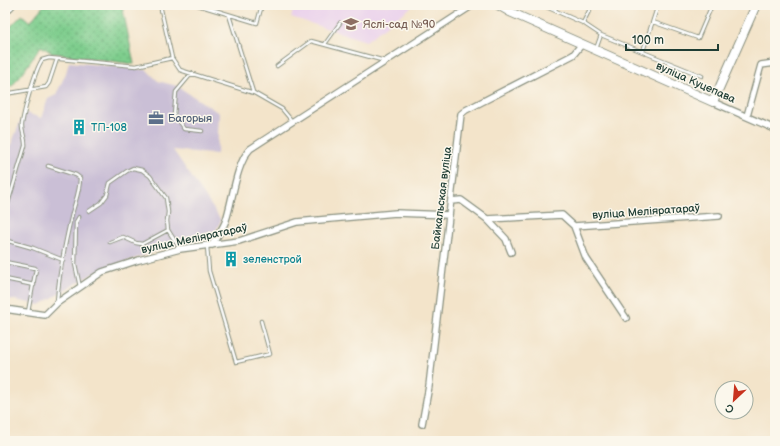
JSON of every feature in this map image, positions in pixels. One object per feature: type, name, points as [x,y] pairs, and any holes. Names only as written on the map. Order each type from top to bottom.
[{"type":"main road","points":[[5,11],[11,5]]},
{"type":"main road","name":"вуліца Куцепава","points":[[498,5],[510,12],[713,102]]},
{"type":"main road","points":[[713,102],[756,5]]},
{"type":"street","points":[[210,245],[226,221],[245,154],[250,149],[473,5]]},
{"type":"street","name":"Байкальская вуліца","points":[[422,424],[429,386],[462,114],[466,110],[572,55],[582,44]]},
{"type":"street","points":[[747,116],[760,65],[775,63]]},
{"type":"street","name":"вуліца Куцепава","points":[[713,102],[775,129]]},
{"type":"street","points":[[451,201],[461,200],[487,219],[506,239],[511,252]]},
{"type":"street","name":"вуліца Меліяратараў","points":[[5,309],[45,315],[57,303],[102,272],[138,260],[180,249],[239,241],[297,222],[396,213],[449,215]]},
{"type":"street","points":[[487,219],[562,215],[574,226],[586,258],[626,318]]},
{"type":"street","name":"вуліца Меліяратараў","points":[[574,226],[720,216]]},
{"type":"lane","points":[[160,5],[172,58],[180,70],[254,93],[282,109],[293,122]]},
{"type":"lane","points":[[198,5],[207,6],[257,23],[262,5]]},
{"type":"lane","points":[[542,5],[583,23],[602,35],[702,76]]},
{"type":"lane","points":[[555,10],[557,5]]},
{"type":"lane","points":[[583,23],[592,5]]},
{"type":"lane","points":[[643,51],[658,5]]},
{"type":"lane","points":[[653,22],[698,38],[712,5]]},
{"type":"lane","points":[[229,14],[254,93]]},
{"type":"lane","points":[[325,44],[340,23]]},
{"type":"lane","points":[[595,50],[602,35]]},
{"type":"lane","points":[[277,66],[311,41],[385,62]]},
{"type":"lane","points":[[8,203],[26,141],[22,124],[31,89],[38,67],[42,60],[49,58],[136,66],[172,58]]},
{"type":"lane","points":[[5,94],[48,86],[57,59]]},
{"type":"lane","points":[[192,74],[176,92],[174,115],[184,129],[202,131]]},
{"type":"lane","points":[[48,166],[76,175],[80,178],[80,186],[72,214],[63,260],[57,303]]},
{"type":"lane","points":[[88,212],[101,203],[107,195],[110,184],[127,171],[133,168],[138,169],[150,176],[166,198],[168,230],[180,249]]},
{"type":"lane","points":[[79,217],[76,222],[75,264],[80,287]]},
{"type":"lane","points":[[110,242],[123,236],[136,243],[142,244],[168,230]]},
{"type":"lane","points":[[5,240],[32,248],[63,260]]},
{"type":"lane","points":[[210,245],[209,271],[236,362],[270,354],[261,321]]},
{"type":"lane","points":[[5,262],[35,268],[36,272],[34,285],[28,312]]},
{"type":"lane","points":[[5,279],[34,285]]},
{"type":"shaded area","name":"Яслі-сад №90","points":[[295,5],[414,5],[366,41],[291,17]]},
{"type":"shaded area","points":[[69,62],[147,70],[158,81],[177,86],[219,113],[217,154],[173,150],[221,220],[216,230],[94,273],[40,305],[5,298],[5,161],[20,122],[26,113],[41,118],[48,99],[56,95],[66,73]]},
{"type":"green space","points":[[44,5],[122,5],[134,64],[52,53],[41,46],[12,86],[5,87],[5,32],[22,15],[30,22]]},
{"type":"place","name":"Яслі-сад №90","points":[[351,24]]},
{"type":"place","name":"Багорыя","points":[[156,118]]},
{"type":"place","name":"ТП-108","points":[[79,127]]},
{"type":"place","name":"зеленстрой","points":[[231,259]]}]
